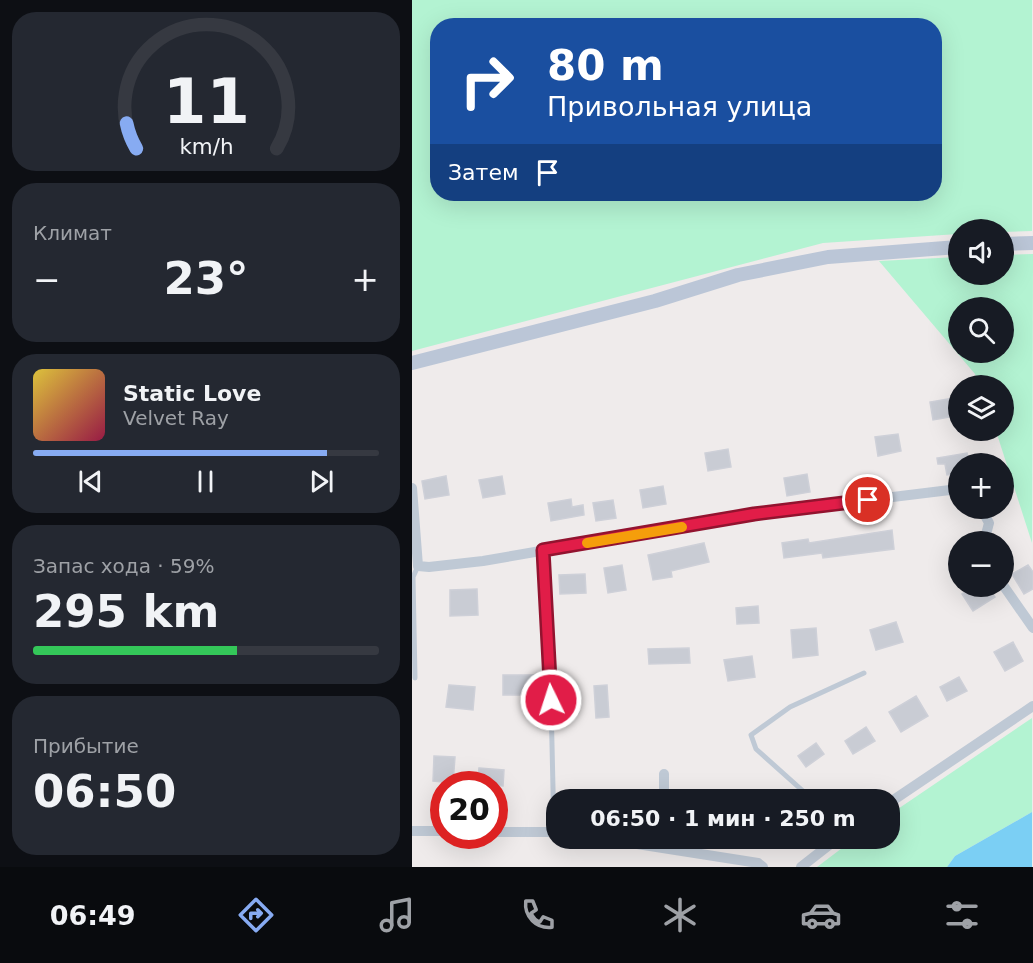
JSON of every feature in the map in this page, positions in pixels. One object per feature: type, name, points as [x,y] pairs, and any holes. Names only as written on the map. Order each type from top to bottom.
[{"type":"street","points":[[1014,244],[1033,243]]},
{"type":"street","points":[[412,363],[655,301],[761,271],[828,257],[948,248]]},
{"type":"street","points":[[412,488],[423,567],[543,550],[754,514],[948,490]]},
{"type":"street","points":[[1011,597],[1033,628]]},
{"type":"street","points":[[900,796],[1033,706]]},
{"type":"street","points":[[664,774],[664,789]]},
{"type":"street","points":[[412,831],[430,831]]},
{"type":"street","points":[[508,832],[546,832]]},
{"type":"street","points":[[689,849],[758,863],[763,867]]},
{"type":"street","points":[[801,867],[824,849]]},
{"type":"lane","points":[[543,550],[554,789]]},
{"type":"lane","points":[[415,678],[414,577],[423,567]]},
{"type":"lane","points":[[800,789],[756,749],[751,735],[790,707],[864,673]]},
{"type":"green space","points":[[412,0],[1032,0],[1032,231],[1014,232],[1014,219],[948,219],[948,235],[823,243],[412,351]]},
{"type":"green space","points":[[1033,254],[1032,543],[1014,487],[1014,453],[1003,453],[999,441],[1014,441],[1014,375],[975,375],[966,363],[1014,363],[1014,297],[948,297],[948,342],[879,261],[948,258],[948,285],[1014,285],[1014,255]]},
{"type":"green space","points":[[1032,718],[1032,812],[955,856],[947,867],[817,867],[841,849],[900,849],[900,808]]},
{"type":"water","points":[[1032,812],[1032,867],[947,867],[955,856]]},
{"type":"building","points":[[948,399],[948,417],[933,420],[930,402]]},
{"type":"building","points":[[898,434],[901,451],[878,456],[875,437]]},
{"type":"building","points":[[728,449],[731,467],[708,471],[705,453]]},
{"type":"building","points":[[948,456],[948,475],[945,464],[938,464],[937,458]]},
{"type":"building","points":[[807,474],[810,492],[787,496],[784,478]]},
{"type":"building","points":[[446,476],[449,495],[425,499],[422,481]]},
{"type":"building","points":[[502,476],[505,494],[483,498],[479,480]]},
{"type":"building","points":[[663,486],[666,504],[643,508],[640,490]]},
{"type":"building","points":[[571,499],[572,507],[583,505],[584,515],[551,521],[548,503]]},
{"type":"building","points":[[613,500],[616,518],[596,521],[593,503]]},
{"type":"building","points":[[892,530],[894,549],[823,558],[822,553],[784,558],[782,543],[808,539],[809,543]]},
{"type":"building","points":[[704,543],[709,562],[671,571],[672,577],[653,580],[648,555]]},
{"type":"building","points":[[622,565],[626,590],[608,593],[604,568]]},
{"type":"building","points":[[1028,565],[1033,572],[1033,589],[1024,594],[1014,577],[1014,573]]},
{"type":"building","points":[[585,574],[586,593],[560,594],[559,575]]},
{"type":"building","points":[[477,589],[478,615],[450,616],[450,590]]},
{"type":"building","points":[[964,597],[995,597],[973,611]]},
{"type":"building","points":[[758,606],[759,623],[737,624],[736,608]]},
{"type":"building","points":[[896,622],[903,642],[876,650],[870,630]]},
{"type":"building","points":[[816,628],[818,655],[793,658],[791,630]]},
{"type":"building","points":[[1013,642],[1023,661],[1005,671],[994,652]]},
{"type":"building","points":[[689,648],[690,663],[649,664],[648,649]]},
{"type":"building","points":[[752,656],[755,677],[728,681],[724,660]]},
{"type":"building","points":[[503,675],[537,675],[537,695],[503,695]]},
{"type":"building","points":[[959,677],[967,691],[947,701],[940,687]]},
{"type":"building","points":[[449,685],[475,687],[473,710],[446,707]]},
{"type":"building","points":[[607,685],[609,717],[596,718],[594,686]]},
{"type":"building","points":[[916,696],[928,716],[901,732],[889,712]]},
{"type":"building","points":[[866,727],[875,741],[853,754],[845,741]]},
{"type":"building","points":[[816,743],[824,754],[806,767],[798,756]]},
{"type":"building","points":[[434,756],[455,757],[454,771],[433,771]]},
{"type":"building","points":[[479,768],[504,770],[504,771],[479,771]]},
{"type":"slow traffic","points":[[587,543],[682,527]]},
{"type":"route","points":[[551,700],[543,550],[754,514],[868,500]]}]
